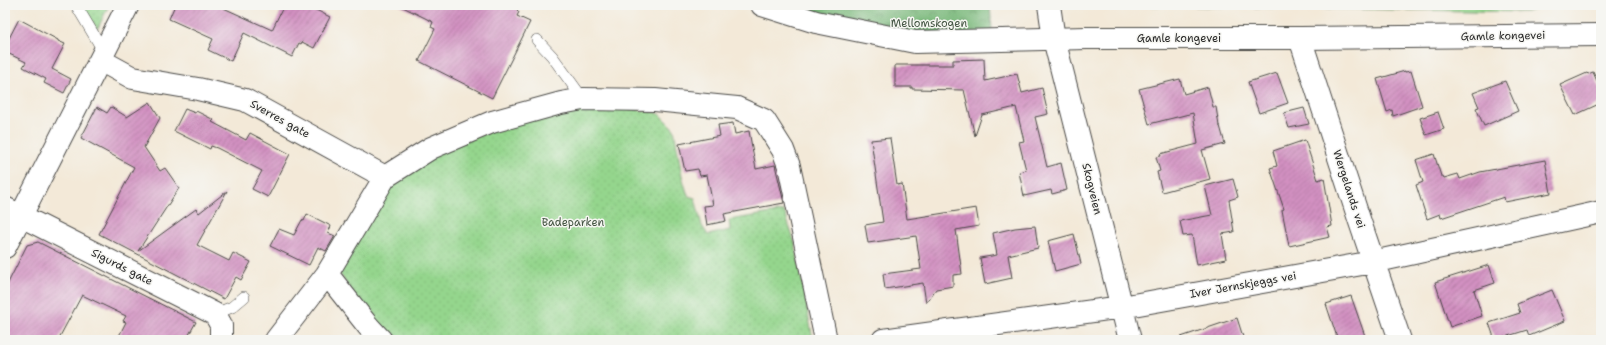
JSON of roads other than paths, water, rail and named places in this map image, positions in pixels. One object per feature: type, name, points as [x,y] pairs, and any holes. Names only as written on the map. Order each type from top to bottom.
[{"type":"street","points":[[5,247],[12,212],[102,56],[128,5]]},
{"type":"street","name":"Gamle kongevei","points":[[762,5],[816,22],[915,42],[1054,39],[1601,35]]},
{"type":"street","name":"Skogveien","points":[[1049,5],[1054,39],[1130,340]]},
{"type":"street","name":"Wergelands vei","points":[[1300,38],[1400,340]]},
{"type":"street","name":"Sverres gate","points":[[102,56],[132,78],[198,89],[246,100],[384,177]]},
{"type":"street","points":[[276,340],[327,274],[384,177],[431,148],[492,122],[562,102],[583,99],[655,100],[737,108],[764,120],[783,150],[789,166],[826,340]]},
{"type":"street","name":"Sigurds gate","points":[[12,212],[216,314]]},
{"type":"street","name":"Iver Jernskjeggs vei","points":[[883,340],[1122,307],[1373,262],[1601,212]]},
{"type":"street","points":[[327,274],[368,326],[382,340]]},
{"type":"street","points":[[216,314],[221,325],[221,340]]},
{"type":"lane","points":[[76,5],[102,56]]},
{"type":"lane","points":[[537,40],[552,56],[583,99]]},
{"type":"lane","points":[[216,314],[232,307],[244,297]]},
{"type":"park label","name":"Mellomskogen","points":[[929,23]]},
{"type":"park label","name":"Badeparken","points":[[573,222]]}]
